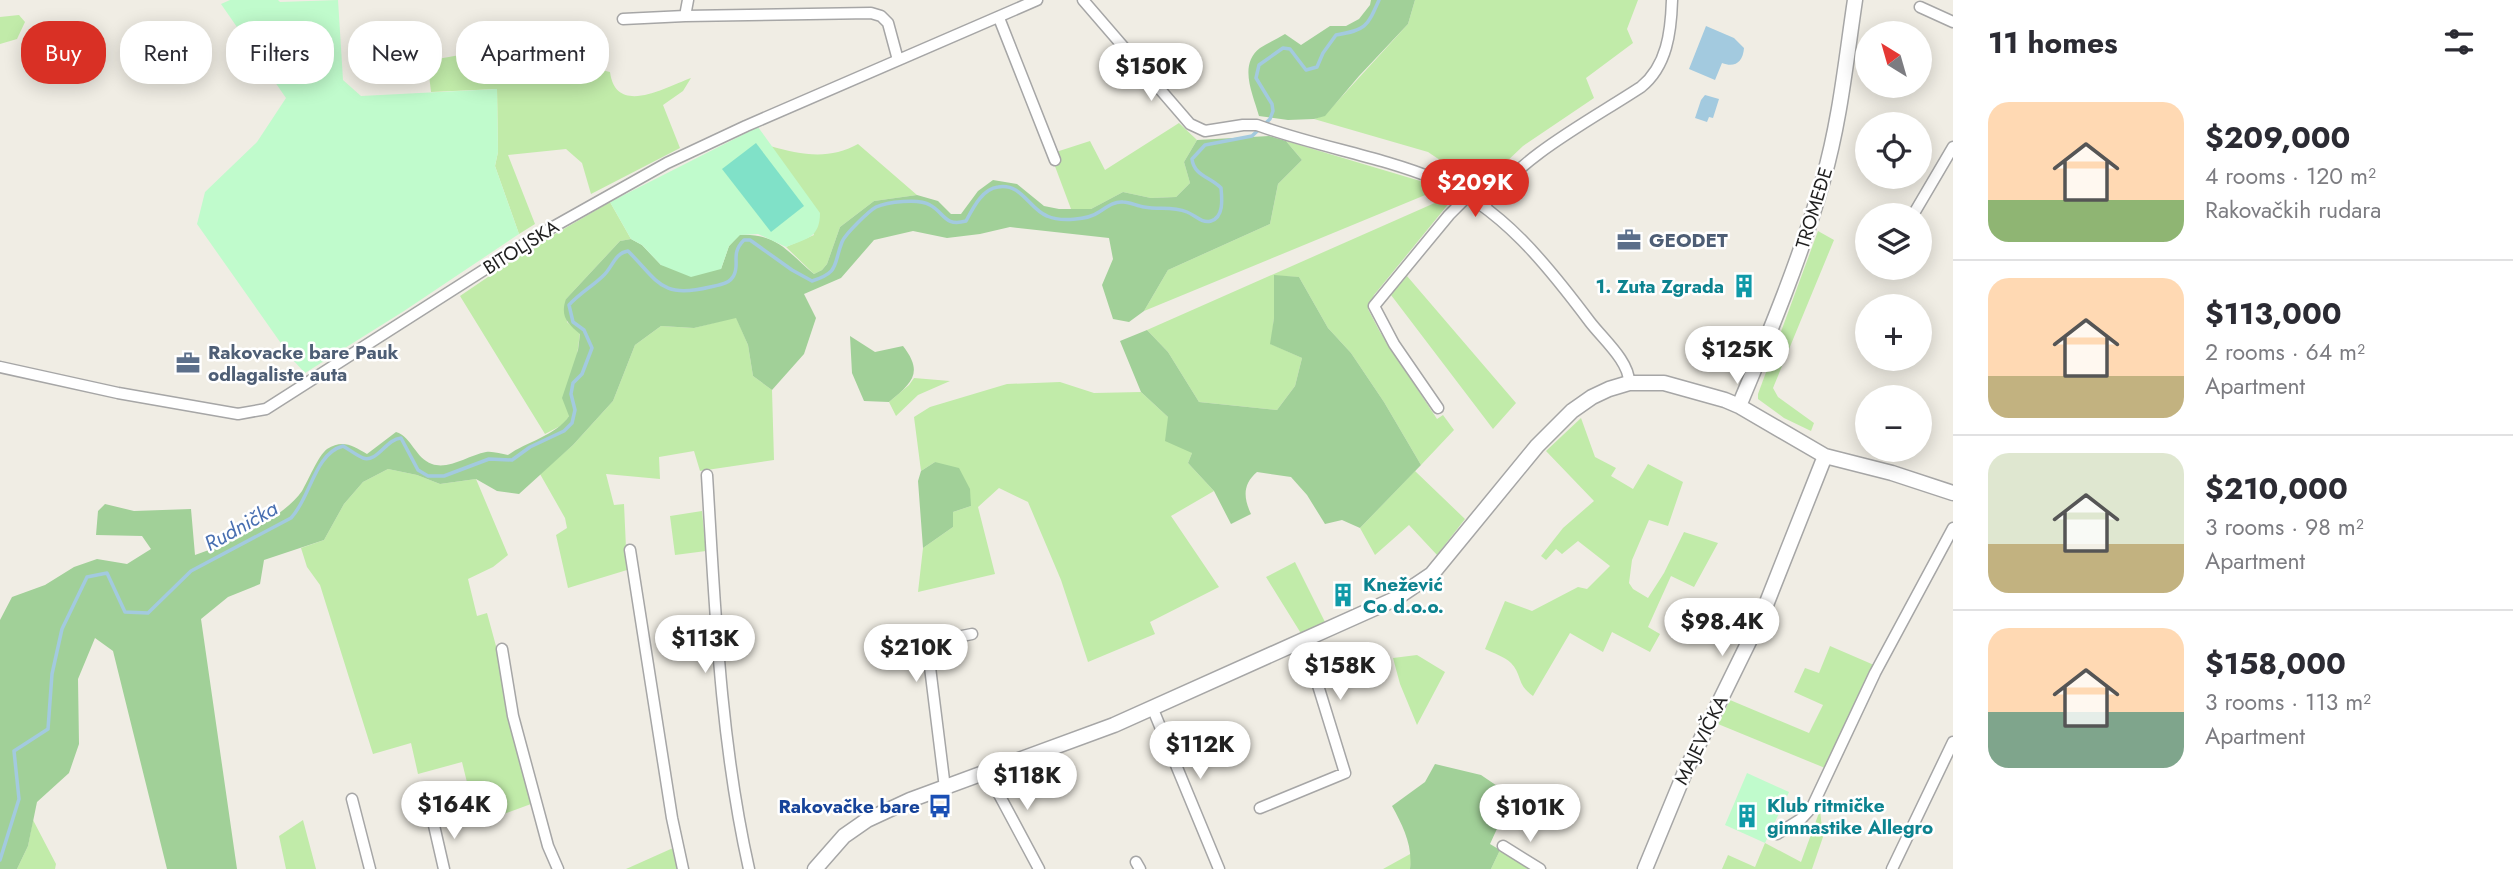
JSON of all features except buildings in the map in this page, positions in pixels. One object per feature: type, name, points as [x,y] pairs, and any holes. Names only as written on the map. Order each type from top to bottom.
[{"type":"street","points":[[685,16],[688,0]]},
{"type":"street","name":"BITOLJSKA","points":[[0,368],[118,393],[238,414],[266,409],[537,236],[667,163],[1037,0]]},
{"type":"street","points":[[1083,0],[1190,124],[1205,131],[1257,125],[1434,178],[1484,206],[1526,245],[1562,286],[1606,344],[1624,362],[1629,370],[1629,383]]},
{"type":"street","points":[[1484,206],[1518,168],[1641,87],[1655,74],[1667,47],[1672,0]]},
{"type":"street","name":"TROMEĐE","points":[[1739,406],[1797,262],[1824,179],[1838,116],[1855,0]]},
{"type":"street","points":[[1920,7],[1953,22]]},
{"type":"street","points":[[623,19],[871,13],[881,16],[888,23],[898,60]]},
{"type":"street","points":[[999,18],[1055,160]]},
{"type":"street","points":[[1920,203],[1953,147]]},
{"type":"street","points":[[1438,408],[1394,344],[1374,306],[1467,197]]},
{"type":"street","points":[[815,869],[826,863],[850,831],[867,820],[987,772],[1070,743],[1395,599],[1432,574],[1555,428],[1592,397],[1608,389],[1629,383],[1664,383],[1695,390],[1739,406],[1825,456],[1892,473],[1953,493]]},
{"type":"street","name":"MAJEVIČKA","points":[[1645,869],[1685,772],[1762,615],[1825,456]]},
{"type":"street","points":[[707,475],[726,737],[749,869]]},
{"type":"street","points":[[1777,834],[1801,819],[1812,807],[1881,663],[1953,528]]},
{"type":"street","points":[[630,550],[672,818],[683,869]]},
{"type":"street","points":[[945,788],[928,651],[932,642],[972,634]]},
{"type":"street","points":[[1260,808],[1345,773],[1304,640]]},
{"type":"street","points":[[502,649],[513,716],[548,846],[558,869]]},
{"type":"street","points":[[1153,706],[1219,869]]},
{"type":"street","points":[[1892,869],[1953,742]]},
{"type":"street","points":[[987,772],[1039,869]]},
{"type":"street","points":[[352,799],[370,869]]},
{"type":"street","points":[[433,821],[444,869]]},
{"type":"street","points":[[1503,846],[1540,869]]},
{"type":"green space","points":[[230,0],[338,0],[343,80],[361,96],[497,89],[498,152],[495,166],[519,234],[305,373],[292,359],[197,224],[205,192],[257,142],[286,98],[276,84],[334,84],[334,21],[233,21],[221,4]]},
{"type":"green space","points":[[1371,0],[1415,0],[1408,24],[1325,116],[1288,120],[1259,116],[1248,71],[1253,55],[1285,34],[1301,45],[1330,26],[1346,26],[1359,19]]},
{"type":"green space","points":[[1415,0],[1638,0],[1627,29],[1633,43],[1586,78],[1594,98],[1523,146],[1480,187],[1428,152],[1314,119],[1325,115],[1408,24]]},
{"type":"green space","points":[[19,15],[24,21],[21,21],[17,39],[0,44],[0,17]]},
{"type":"green space","points":[[456,56],[456,84],[609,84],[609,72],[614,86],[622,93],[632,96],[656,92],[691,78],[683,91],[663,105],[680,148],[591,194],[582,163],[566,149],[508,155],[535,224],[519,234],[495,166],[498,152],[497,89],[431,92],[430,84],[442,84],[442,58]]},
{"type":"green space","points":[[1179,123],[1197,140],[1184,162],[1190,183],[1176,197],[1151,198],[1123,192],[1091,209],[1071,209],[1053,161],[1056,152],[1090,141],[1105,170]]},
{"type":"green space","points":[[758,127],[820,213],[815,233],[786,247],[758,234],[740,235],[729,246],[721,269],[691,277],[661,265],[642,245],[631,239],[610,202]]},
{"type":"green space","points":[[1269,136],[1286,141],[1302,160],[1278,184],[1270,224],[1168,270],[1144,311],[1129,322],[1113,319],[1102,285],[1113,259],[1109,238],[1010,227],[947,238],[913,231],[874,240],[841,278],[804,294],[816,318],[804,354],[772,390],[753,376],[748,345],[736,318],[694,328],[661,326],[635,345],[613,401],[573,445],[519,494],[497,491],[476,479],[440,484],[417,475],[388,469],[363,482],[344,504],[324,540],[264,560],[260,584],[228,597],[201,619],[237,869],[167,869],[113,651],[95,638],[78,679],[79,744],[69,773],[37,802],[28,846],[17,869],[0,869],[0,620],[12,597],[45,585],[74,567],[97,559],[127,564],[151,549],[142,536],[96,535],[98,511],[105,504],[134,511],[191,509],[195,555],[222,545],[282,511],[302,491],[320,457],[327,449],[338,444],[357,448],[367,454],[396,432],[406,438],[421,457],[432,464],[452,464],[486,452],[508,455],[557,428],[569,416],[562,398],[578,350],[580,334],[566,319],[566,299],[620,241],[631,239],[642,245],[661,265],[721,269],[729,246],[739,235],[752,235],[781,246],[814,274],[827,264],[840,227],[874,201],[917,195],[938,201],[951,214],[961,214],[978,191],[993,180],[1017,184],[1044,206],[1059,209],[1091,209],[1123,192],[1151,198],[1176,197],[1190,183],[1184,162],[1197,140]]},
{"type":"green space","points":[[1286,141],[1427,183],[1435,191],[1144,311],[1168,270],[1270,224],[1278,184],[1302,160]]},
{"type":"green space","points":[[756,143],[804,206],[771,232],[722,169]]},
{"type":"green space","points":[[858,144],[917,195],[874,201],[840,227],[827,264],[814,274],[786,247],[814,235],[770,146],[793,152],[826,154]]},
{"type":"green space","points":[[1446,198],[1450,202],[1374,295],[1368,309],[1437,419],[1443,415],[1454,430],[1421,465],[1351,353],[1328,328],[1299,277],[1274,276],[1271,344],[1302,358],[1295,386],[1277,410],[1199,402],[1168,352],[1147,330]]},
{"type":"green space","points":[[610,202],[631,239],[620,241],[566,299],[567,322],[580,333],[569,416],[564,424],[545,434],[460,296],[526,251]]},
{"type":"green space","points":[[1818,231],[1834,240],[1773,388],[1778,397],[1814,423],[1811,431],[1784,418],[1758,399],[1758,394]]},
{"type":"green space","points":[[1274,275],[1299,277],[1328,328],[1351,353],[1421,465],[1360,528],[1342,520],[1325,524],[1307,495],[1291,477],[1257,472],[1249,481],[1246,491],[1251,514],[1231,524],[1214,491],[1188,463],[1192,453],[1165,441],[1168,417],[1141,392],[1120,341],[1147,330],[1168,352],[1199,402],[1277,410],[1295,386],[1302,358],[1270,344],[1274,318]]},
{"type":"green space","points":[[1407,276],[1516,403],[1493,429],[1391,295]]},
{"type":"green space","points":[[736,317],[748,345],[753,376],[772,390],[774,460],[700,471],[694,451],[659,457],[660,479],[606,474],[614,505],[624,504],[627,570],[568,588],[556,535],[567,528],[565,518],[540,474],[573,445],[613,401],[635,345],[661,326],[694,328]]},
{"type":"green space","points":[[850,336],[875,352],[903,346],[909,355],[913,363],[912,377],[904,389],[889,402],[864,401],[852,373]]},
{"type":"green space","points":[[914,378],[950,381],[918,395],[896,416],[889,402]]},
{"type":"green space","points":[[1060,382],[1094,393],[1141,392],[1168,417],[1192,453],[1188,463],[1214,491],[1171,516],[1219,587],[1150,622],[1155,634],[1088,662],[1061,580],[1028,502],[999,488],[978,507],[995,574],[918,592],[923,548],[953,527],[953,512],[971,506],[935,462],[921,471],[914,417],[930,407],[1007,384]]},
{"type":"green space","points":[[1581,418],[1595,457],[1616,468],[1611,476],[1633,489],[1648,464],[1683,482],[1668,526],[1649,520],[1632,560],[1629,583],[1633,589],[1648,598],[1684,532],[1718,543],[1694,587],[1671,576],[1648,627],[1660,634],[1650,652],[1612,632],[1603,652],[1570,633],[1533,696],[1524,688],[1511,663],[1485,649],[1505,601],[1532,611],[1578,587],[1587,589],[1610,566],[1578,541],[1562,554],[1556,549],[1546,560],[1541,556],[1563,528],[1594,501],[1546,451]]},
{"type":"green space","points":[[935,462],[959,468],[970,489],[971,506],[953,512],[953,527],[923,548],[918,481],[921,471]]},
{"type":"green space","points":[[388,469],[417,475],[440,484],[476,479],[508,555],[493,567],[468,579],[477,616],[487,613],[496,646],[508,715],[531,804],[501,815],[497,806],[475,815],[462,762],[418,774],[411,743],[373,754],[320,585],[307,567],[301,548],[324,540],[344,504],[363,482]]},
{"type":"green space","points":[[1415,471],[1465,519],[1437,555],[1409,525],[1375,555],[1360,528]]},
{"type":"green space","points":[[702,511],[706,551],[675,555],[670,516]]},
{"type":"green space","points":[[1295,562],[1326,624],[1302,635],[1266,577]]},
{"type":"green space","points":[[1830,646],[1874,665],[1825,768],[1718,724],[1730,700],[1809,733],[1823,705],[1794,692],[1805,668],[1819,673]]},
{"type":"green space","points":[[1417,655],[1445,672],[1417,725],[1400,684],[1393,658]]},
{"type":"green space","points":[[1435,764],[1481,775],[1512,796],[1490,844],[1500,850],[1491,869],[1410,869],[1409,844],[1392,806],[1425,782]]},
{"type":"green space","points":[[1747,773],[1789,792],[1765,843],[1725,825]]},
{"type":"green space","points":[[1820,810],[1823,837],[1812,869],[1722,869],[1728,855],[1755,867],[1765,843],[1801,862]]},
{"type":"green space","points":[[33,820],[56,864],[55,869],[17,869],[28,846]]},
{"type":"green space","points":[[303,820],[316,869],[286,869],[279,836]]},
{"type":"green space","points":[[673,848],[678,869],[626,869]]},
{"type":"green space","points":[[1500,850],[1531,869],[1491,869]]},
{"type":"green space","points":[[1412,853],[1410,869],[1383,869]]},
{"type":"water","points":[[1706,26],[1734,38],[1744,48],[1738,63],[1722,63],[1715,80],[1689,69]]},
{"type":"water","points":[[1705,95],[1719,99],[1713,118],[1709,117],[1707,122],[1695,118]]},
{"type":"waterway","name":"Rudnička","points":[[0,860],[19,799],[14,751],[48,729],[52,674],[62,629],[87,577],[107,573],[125,612],[148,613],[191,571],[291,518],[325,458],[343,446],[368,459],[401,438],[418,470],[428,476],[444,476],[489,459],[512,460],[530,447],[564,431],[572,423],[575,410],[571,394],[573,383],[582,374],[592,348],[584,330],[573,322],[569,305],[604,275],[624,252],[628,251],[662,285],[681,291],[694,290],[720,285],[730,280],[736,271],[737,250],[744,240],[750,240],[812,281],[831,271],[844,238],[876,207],[895,202],[925,203],[949,221],[966,221],[983,195],[998,187],[1013,189],[1041,213],[1059,219],[1088,217],[1120,202],[1181,210],[1202,220],[1211,221],[1220,212],[1221,188],[1199,173],[1192,159],[1205,145],[1252,136],[1270,119],[1272,104],[1256,78],[1259,65],[1283,48],[1290,49],[1306,70],[1317,67],[1336,35],[1364,26],[1379,0]]},
{"type":"place","name":"GEODET","points":[[1629,240]]},
{"type":"place","name":"1. Zuta Zgrada","points":[[1744,286]]},
{"type":"place","name":"Rakovacke bare Pauk odlagaliste auta","points":[[188,363]]},
{"type":"place","name":"Knežević Co d.o.o.","points":[[1343,595]]},
{"type":"place","name":"Rakovačke bare","points":[[940,806]]},
{"type":"place","name":"Klub ritmičke gimnastike Allegro","points":[[1747,816]]}]
